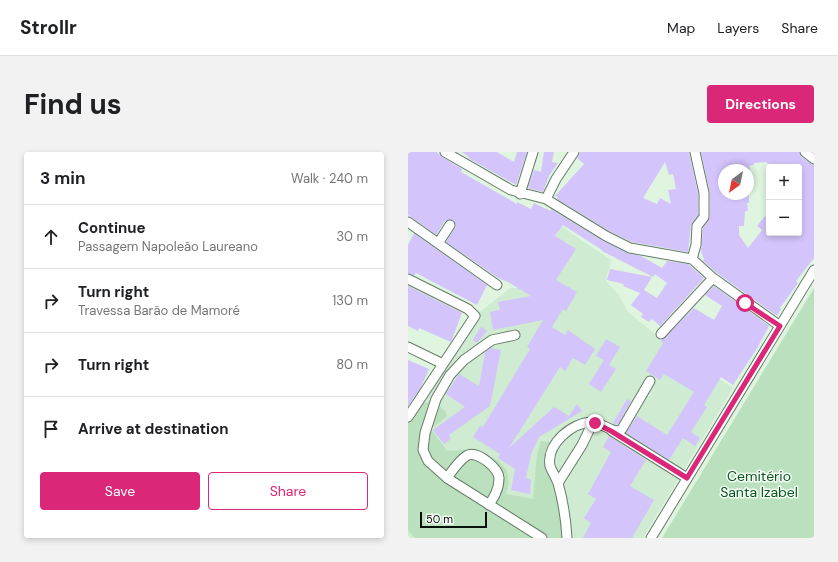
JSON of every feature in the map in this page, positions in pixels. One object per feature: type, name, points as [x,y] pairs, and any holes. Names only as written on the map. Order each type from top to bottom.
[{"type":"street","points":[[445,152],[520,194],[546,199],[606,236],[630,248],[692,259],[712,278],[745,303],[780,326]]},
{"type":"street","points":[[520,194],[533,152]]},
{"type":"street","points":[[546,199],[556,179],[574,152]]},
{"type":"street","points":[[692,259],[696,245],[697,226],[704,217],[704,193],[695,152]]},
{"type":"street","points":[[805,152],[814,159]]},
{"type":"street","points":[[409,225],[439,242],[497,285]]},
{"type":"street","points":[[439,242],[450,225]]},
{"type":"street","points":[[651,538],[814,270]]},
{"type":"street","points":[[662,334],[712,278]]},
{"type":"street","points":[[408,279],[468,309],[475,316],[469,322],[408,417]]},
{"type":"street","points":[[515,335],[492,340],[470,356],[450,375],[436,399],[425,433],[423,450],[428,461],[447,478],[542,538]]},
{"type":"street","points":[[408,347],[443,364]]},
{"type":"street","points":[[611,431],[619,431],[622,429],[650,381]]},
{"type":"street","points":[[567,538],[565,515],[558,483],[550,467],[550,458],[558,440],[565,432],[577,426],[593,422],[611,431],[687,478]]},
{"type":"street","points":[[558,483],[582,445],[593,422]]},
{"type":"street","points":[[447,478],[465,456],[470,454],[478,456],[495,469],[499,478],[497,491],[489,505]]},
{"type":"shaded area","points":[[562,227],[611,260],[606,281],[619,295],[628,312],[660,338],[669,328],[699,346],[691,360],[733,388],[643,538],[408,538],[408,417],[475,316],[510,288],[521,288]]},
{"type":"green space","name":"Cemitério Santa Izabel","points":[[814,288],[814,538],[662,538]]},
{"type":"green space","points":[[435,402],[445,411],[447,416],[431,429],[447,451],[476,449],[499,461],[507,471],[509,483],[506,494],[533,499],[537,455],[541,441],[554,443],[546,461],[570,538],[415,538],[408,530],[408,420],[422,403]]},
{"type":"building","points":[[408,152],[437,152],[442,157],[462,169],[461,172],[517,204],[517,202],[531,209],[534,203],[544,209],[545,208],[550,211],[551,209],[603,241],[627,253],[641,256],[662,268],[667,261],[688,264],[704,278],[660,326],[652,319],[649,322],[641,317],[643,314],[631,305],[640,293],[623,286],[624,284],[607,280],[610,269],[652,277],[644,290],[657,298],[667,283],[655,274],[653,277],[602,251],[563,225],[555,236],[576,249],[556,280],[577,292],[566,311],[563,309],[552,327],[565,335],[568,330],[595,349],[585,365],[573,358],[565,371],[560,367],[509,448],[554,407],[569,416],[577,404],[582,411],[539,437],[531,454],[526,478],[531,480],[530,494],[511,490],[515,469],[498,458],[500,454],[473,437],[480,426],[483,427],[530,349],[527,347],[543,320],[493,330],[490,312],[500,310],[498,302],[531,296],[508,282],[498,278],[446,242],[456,226],[453,220],[445,221],[436,235],[408,215]]},
{"type":"building","points":[[462,152],[497,152],[514,162],[517,152],[527,152],[516,185],[468,158],[469,157]]},
{"type":"building","points":[[544,152],[554,152],[552,162],[558,163],[549,176],[543,192],[528,188],[534,170],[541,172]]},
{"type":"building","points":[[581,152],[689,152],[698,194],[698,215],[691,225],[688,252],[632,242],[609,231],[557,199],[558,197],[555,196],[584,164],[577,158]],"holes":[[[665,162],[669,175],[673,174],[676,189],[668,190],[671,204],[660,198],[657,204],[643,198]]]},
{"type":"building","points":[[701,152],[799,152],[801,157],[814,165],[814,258],[796,281],[798,283],[780,308],[781,309],[777,316],[717,273],[703,261],[704,259],[701,251],[703,228],[710,217],[710,193]]},
{"type":"building","points":[[414,233],[487,285],[477,305],[416,273],[414,276],[408,273],[408,245]]},
{"type":"building","points":[[408,286],[462,313],[451,342],[419,328],[418,331],[408,326]]},
{"type":"building","points":[[714,286],[769,326],[756,350],[733,385],[721,377],[704,405],[707,407],[691,432],[700,438],[695,446],[683,438],[669,460],[626,433],[637,416],[667,435],[694,392],[664,374],[660,380],[646,371],[663,343],[661,341],[694,308],[714,320],[722,306],[705,295]]},
{"type":"building","points":[[481,327],[487,331],[477,343],[473,340]]},
{"type":"building","points":[[606,339],[620,347],[609,365],[616,369],[601,392],[589,384],[604,360],[596,356]]},
{"type":"building","points":[[491,348],[501,350],[490,406],[449,435],[451,439],[444,444],[433,430],[465,407],[446,394],[459,374],[479,386],[485,352]]},
{"type":"building","points":[[408,360],[429,369],[421,387],[408,406]]},
{"type":"building","points":[[627,399],[631,401],[618,425],[613,423]]},
{"type":"building","points":[[609,436],[646,460],[630,486],[654,500],[632,538],[583,538],[591,523],[584,518],[596,499],[588,494],[611,452],[603,447]]},
{"type":"route","points":[[595,423],[611,431],[687,478],[780,326],[745,303]]}]
